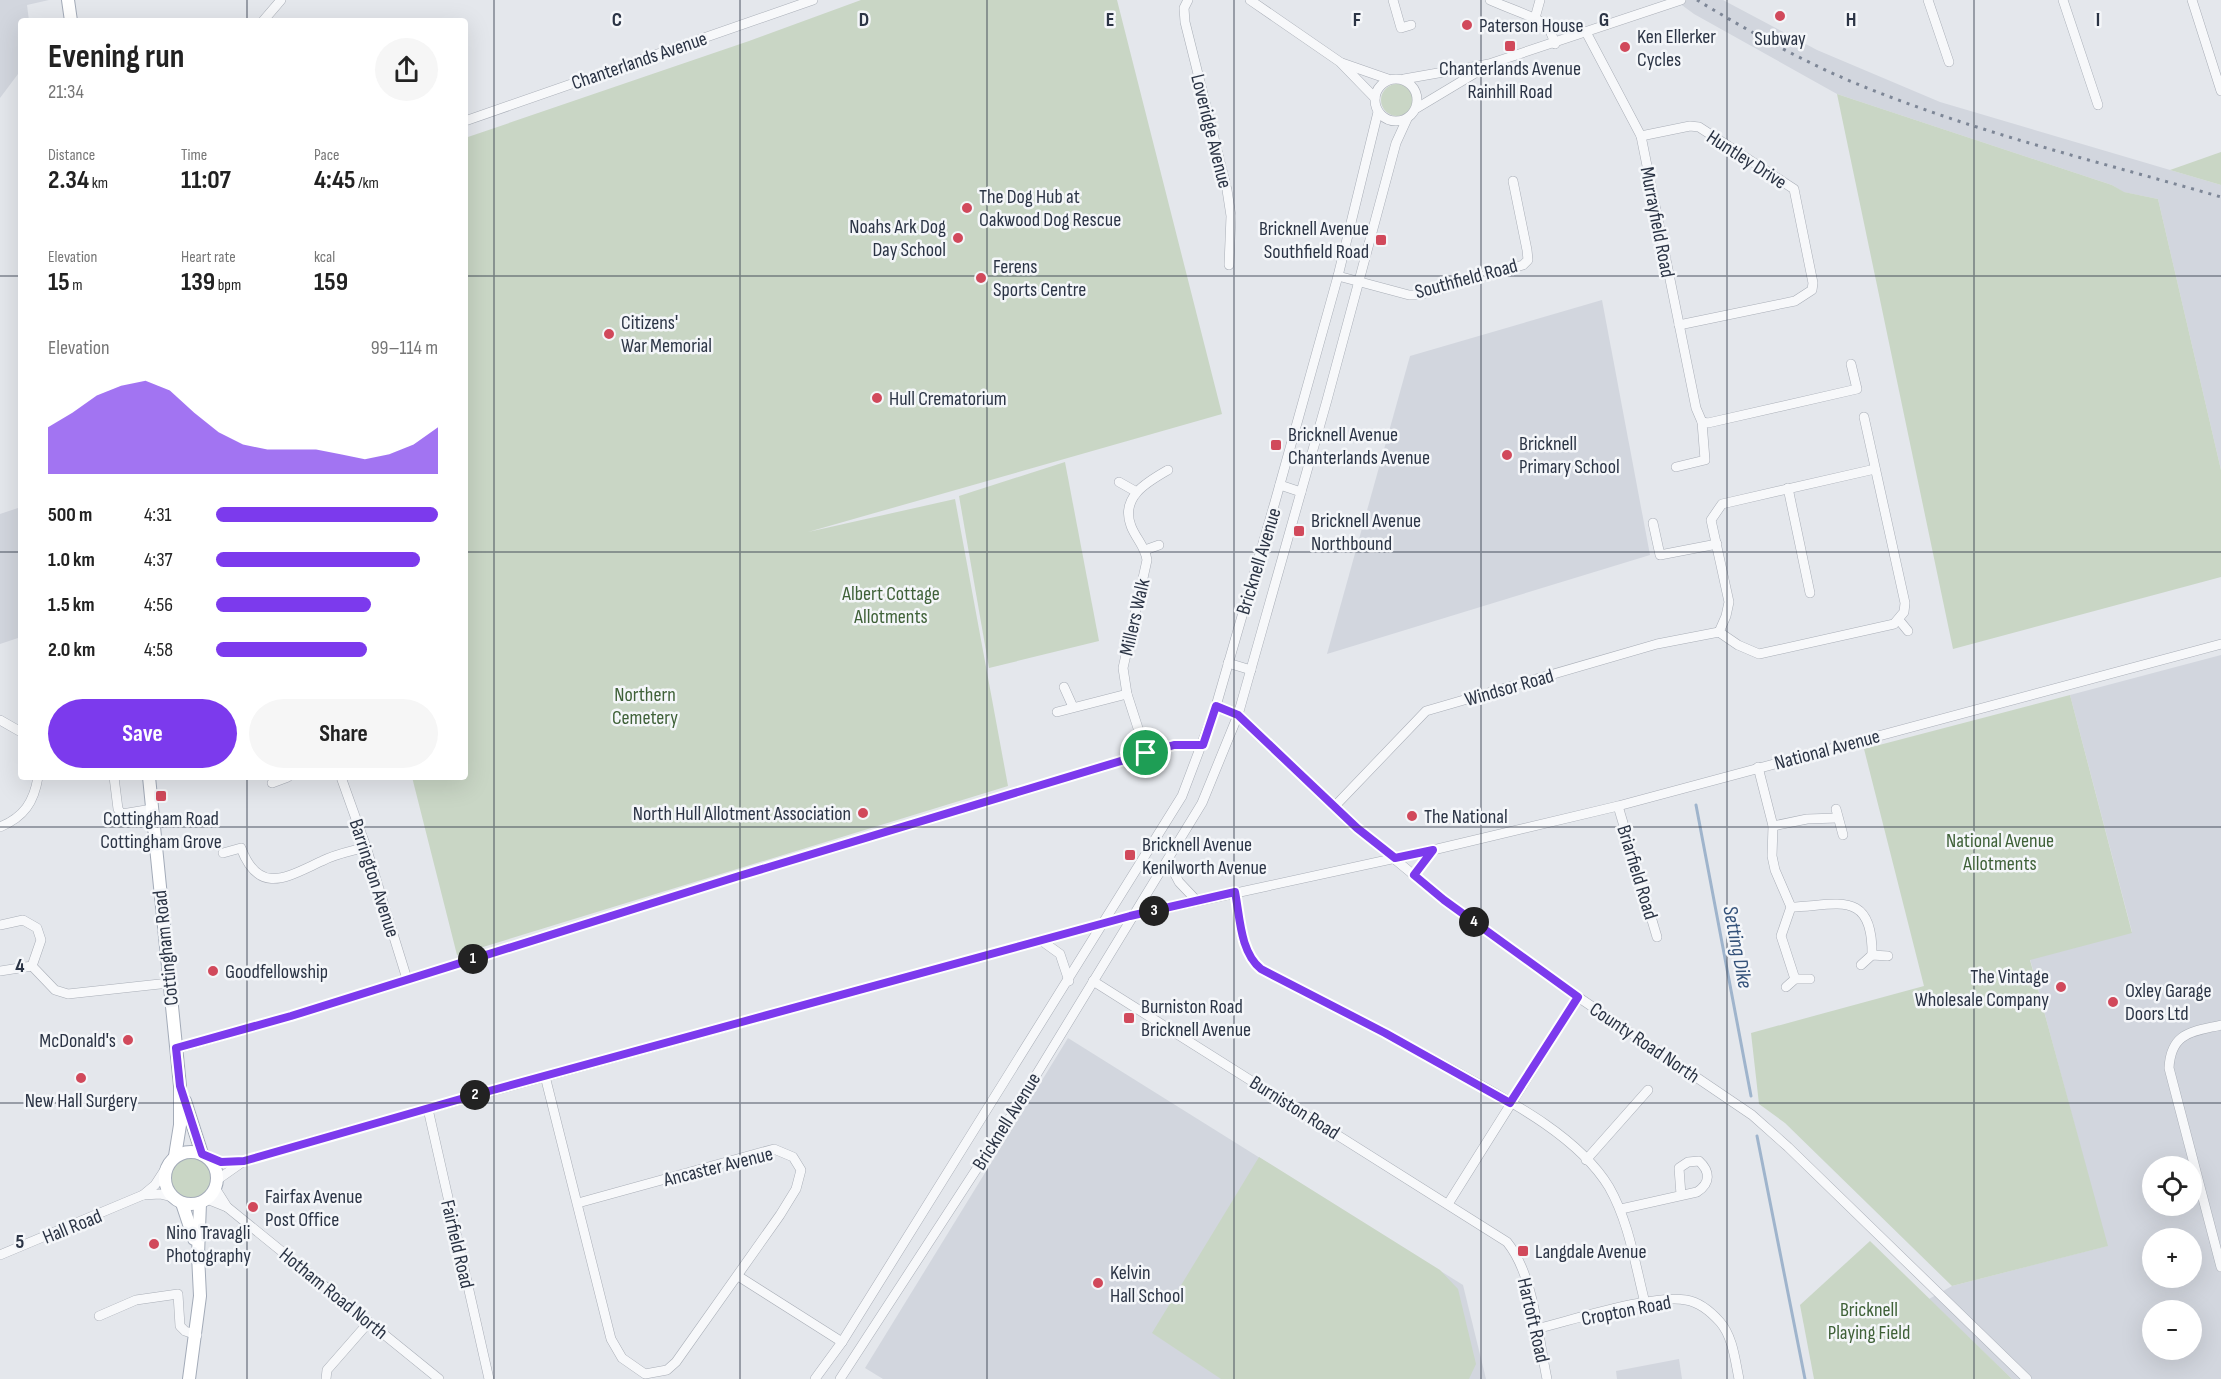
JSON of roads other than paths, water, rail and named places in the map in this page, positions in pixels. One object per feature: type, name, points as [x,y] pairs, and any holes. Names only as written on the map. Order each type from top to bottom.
[{"type":"main road","points":[[68,0],[71,18]]},
{"type":"main road","name":"Cottingham Road","points":[[149,780],[180,1086],[180,1125],[175,1156]]},
{"type":"main road","name":"Cottingham Road","points":[[180,1086],[205,1156]]},
{"type":"main road","points":[[189,1379],[197,1335],[200,1296],[198,1255],[204,1201],[216,1184],[215,1168],[205,1156],[188,1151],[175,1156],[166,1168],[165,1183],[190,1222],[198,1255]]},
{"type":"main road","points":[[177,1200],[204,1201]]},
{"type":"street","points":[[266,18],[281,0]]},
{"type":"street","name":"Chanterlands Avenue","points":[[468,120],[813,0]]},
{"type":"street","name":"Loveridge Avenue","points":[[1188,0],[1184,8],[1185,22],[1229,198],[1231,216],[1229,265]]},
{"type":"street","points":[[1250,0],[1340,62],[1374,98],[1378,112],[1386,119],[1398,122],[1407,119],[1416,108],[1489,64]]},
{"type":"street","points":[[1393,0],[1401,28],[1411,25]]},
{"type":"street","points":[[1490,0],[1514,12],[1535,18],[1548,26],[1555,44]]},
{"type":"street","points":[[1535,18],[1540,0]]},
{"type":"street","points":[[1340,62],[1388,79],[1404,79],[1489,64],[1555,44],[1681,0]]},
{"type":"street","points":[[1928,0],[1949,62]]},
{"type":"street","points":[[2063,0],[2098,105]]},
{"type":"street","points":[[2192,0],[2221,91]]},
{"type":"street","name":"Murrayfield Road","points":[[1586,32],[1641,136],[1678,325],[1698,417],[1702,422],[1705,460],[1676,467]]},
{"type":"street","points":[[1374,98],[1379,87],[1388,79]]},
{"type":"street","points":[[1404,79],[1413,85],[1418,98],[1416,108]]},
{"type":"street","name":"Bricknell Avenue","points":[[815,1379],[842,1342],[1069,981],[1182,796],[1216,706],[1280,485],[1338,276],[1378,112]]},
{"type":"street","name":"Bricknell Avenue","points":[[840,1379],[976,1171],[1093,981],[1130,916],[1168,861],[1202,803],[1238,715],[1396,143],[1407,119]]},
{"type":"street","name":"Huntley Drive","points":[[1641,136],[1690,126],[1699,127],[1794,189],[1813,283],[1812,290],[1796,301],[1678,325]]},
{"type":"street","name":"Southfield Road","points":[[1359,282],[1419,295],[1522,265],[1528,260],[1527,250],[1513,181]]},
{"type":"street","points":[[1338,276],[1359,282]]},
{"type":"street","points":[[1702,422],[1708,423],[1857,389],[1851,364]]},
{"type":"street","points":[[1864,417],[1905,603],[1899,620],[1894,624],[1759,654],[1738,645],[1719,632],[1729,602],[1711,520],[1722,504],[1875,469]]},
{"type":"street","points":[[1119,482],[1135,491],[1168,470]]},
{"type":"street","points":[[1280,485],[1301,492]]},
{"type":"street","points":[[1788,488],[1810,593]]},
{"type":"street","name":"Millers Walk","points":[[1135,491],[1128,510],[1131,526],[1145,550],[1147,560],[1123,668],[1126,694],[1146,753]]},
{"type":"street","points":[[1653,523],[1660,555],[1717,544]]},
{"type":"street","name":"Millers Walk","points":[[1145,550],[1159,545]]},
{"type":"street","points":[[1899,620],[1908,631]]},
{"type":"street","name":"Windsor Road","points":[[1335,806],[1426,711],[1657,644],[1719,632]]},
{"type":"street","name":"National Avenue","points":[[244,1161],[1130,916],[1433,850],[1618,806],[2221,644]]},
{"type":"street","points":[[1228,663],[1251,670]]},
{"type":"street","points":[[1064,687],[1073,707]]},
{"type":"street","points":[[1057,712],[1126,694]]},
{"type":"street","name":"County Road North","points":[[1216,706],[1238,715],[1357,828],[1444,900],[1578,997],[1752,1115],[1788,1147],[2027,1379]]},
{"type":"street","points":[[0,720],[18,730]]},
{"type":"street","points":[[176,1048],[407,980],[1146,753],[1174,745],[1203,745]]},
{"type":"street","points":[[1758,767],[1773,826],[1772,856],[1775,870],[1791,907],[1781,936],[1795,979]]},
{"type":"street","points":[[0,827],[14,821],[31,805],[38,780]]},
{"type":"street","points":[[114,780],[118,808],[122,814],[152,809]]},
{"type":"street","points":[[272,783],[280,780]]},
{"type":"street","name":"Barrington Avenue","points":[[341,780],[366,847],[407,980]]},
{"type":"street","points":[[1182,796],[1202,803]]},
{"type":"street","name":"Briarfield Road","points":[[1618,806],[1657,937]]},
{"type":"street","points":[[1773,826],[1837,814],[1843,835]]},
{"type":"street","points":[[223,854],[241,848],[249,867],[259,876],[276,880],[312,868],[321,861],[366,847]]},
{"type":"street","points":[[1414,875],[1433,850]]},
{"type":"street","points":[[1168,861],[1179,882],[1196,900]]},
{"type":"street","points":[[1235,892],[1247,951],[1253,962],[1261,969],[1395,1038],[1510,1103],[1549,1128],[1586,1160],[1607,1184],[1621,1209],[1645,1303]]},
{"type":"street","points":[[1791,907],[1837,902],[1852,905],[1859,910],[1869,926],[1872,955]]},
{"type":"street","points":[[0,925],[23,920],[37,928],[41,940],[32,966]]},
{"type":"street","points":[[1042,940],[1060,954],[1069,981]]},
{"type":"street","points":[[1861,965],[1872,955],[1888,956]]},
{"type":"street","points":[[32,966],[55,990],[68,994],[169,983]]},
{"type":"street","points":[[0,971],[32,966]]},
{"type":"street","points":[[1786,987],[1795,979],[1810,979]]},
{"type":"street","name":"Burniston Road","points":[[1093,981],[1496,1234]]},
{"type":"street","points":[[1448,1204],[1578,997]]},
{"type":"street","points":[[2221,1025],[2186,1034],[2170,1053],[2169,1068],[2221,1267]]},
{"type":"street","name":"Ancaster Avenue","points":[[545,1076],[611,1339],[622,1358],[645,1374],[667,1370],[676,1362],[796,1190],[801,1170],[793,1157],[780,1149],[764,1151],[578,1203]]},
{"type":"street","points":[[1586,1160],[1648,1090]]},
{"type":"street","name":"Fairfield Road","points":[[428,1109],[489,1379]]},
{"type":"street","points":[[205,1156],[221,1162],[244,1161]]},
{"type":"street","points":[[216,1184],[244,1161]]},
{"type":"street","name":"Hall Road","points":[[143,1195],[154,1185],[166,1168]]},
{"type":"street","name":"Hotham Road North","points":[[216,1184],[227,1207]]},
{"type":"street","name":"Hall Road","points":[[0,1255],[143,1195],[160,1194],[177,1200]]},
{"type":"street","points":[[1621,1209],[1681,1195]]},
{"type":"street","name":"Hotham Road North","points":[[204,1201],[227,1207],[439,1379]]},
{"type":"street","name":"Hartoft Road","points":[[1496,1234],[1515,1252],[1525,1274],[1547,1379]]},
{"type":"street","points":[[893,1258],[910,1269]]},
{"type":"street","points":[[738,1276],[842,1342]]},
{"type":"street","points":[[99,1316],[136,1300],[178,1294],[180,1326],[185,1331],[197,1335]]},
{"type":"street","name":"Cropton Road","points":[[1536,1329],[1645,1303],[1669,1299],[1688,1300],[1701,1305],[1721,1323],[1731,1342],[1739,1379]]},
{"type":"street","points":[[326,1379],[327,1370],[369,1323]]},
{"type":"waterway","name":"Setting Dike","points":[[1696,805],[1751,1096]]},
{"type":"waterway","name":"Setting Dike","points":[[1757,1136],[1805,1379]]},
{"type":"railway","points":[[1697,0],[1786,51],[1880,93],[2006,136],[2221,197]]},
{"type":"place","name":"Subway","points":[[1780,16]]},
{"type":"place","name":"Paterson House","points":[[1467,25]]},
{"type":"place","name":"Chanterlands Avenue Rainhill Road","points":[[1510,46]]},
{"type":"place","name":"Ken Ellerker Cycles","points":[[1625,47]]},
{"type":"place","name":"The Dog Hub at Oakwood Dog Rescue","points":[[967,208]]},
{"type":"place","name":"Noahs Ark Dog Day School","points":[[958,238]]},
{"type":"place","name":"Bricknell Avenue Southfield Road","points":[[1381,240]]},
{"type":"place","name":"Ferens Sports Centre","points":[[981,278]]},
{"type":"place","name":"Citizens' War Memorial","points":[[609,334]]},
{"type":"place","name":"Hull Crematorium","points":[[877,398]]},
{"type":"place","name":"Bricknell Avenue Chanterlands Avenue","points":[[1276,445]]},
{"type":"place","name":"Bricknell Primary School","points":[[1507,455]]},
{"type":"place","name":"Bricknell Avenue Northbound","points":[[1299,531]]},
{"type":"place","name":"Cottingham Road Cottingham Grove","points":[[161,796]]},
{"type":"place","name":"North Hull Allotment Association","points":[[863,813]]},
{"type":"place","name":"The National","points":[[1412,816]]},
{"type":"place","name":"Bricknell Avenue Kenilworth Avenue","points":[[1130,855]]},
{"type":"place","name":"Goodfellowship","points":[[213,971]]},
{"type":"place","name":"The Vintage Wholesale Company","points":[[2061,987]]},
{"type":"place","name":"Oxley Garage Doors Ltd","points":[[2113,1002]]},
{"type":"place","name":"Burniston Road Bricknell Avenue","points":[[1129,1018]]},
{"type":"place","name":"McDonald's","points":[[128,1040]]},
{"type":"place","name":"New Hall Surgery","points":[[81,1078]]},
{"type":"place","name":"Fairfax Avenue Post Office","points":[[253,1207]]},
{"type":"place","name":"Nino Travagli Photography","points":[[154,1244]]},
{"type":"place","name":"Langdale Avenue","points":[[1523,1251]]},
{"type":"place","name":"Kelvin Hall School","points":[[1098,1283]]},
{"type":"park label","name":"Albert Cottage Allotments","points":[[891,604]]},
{"type":"park label","name":"Northern Cemetery","points":[[645,706]]},
{"type":"park label","name":"National Avenue Allotments","points":[[2000,852]]},
{"type":"park label","name":"Bricknell Playing Field","points":[[1869,1320]]}]
